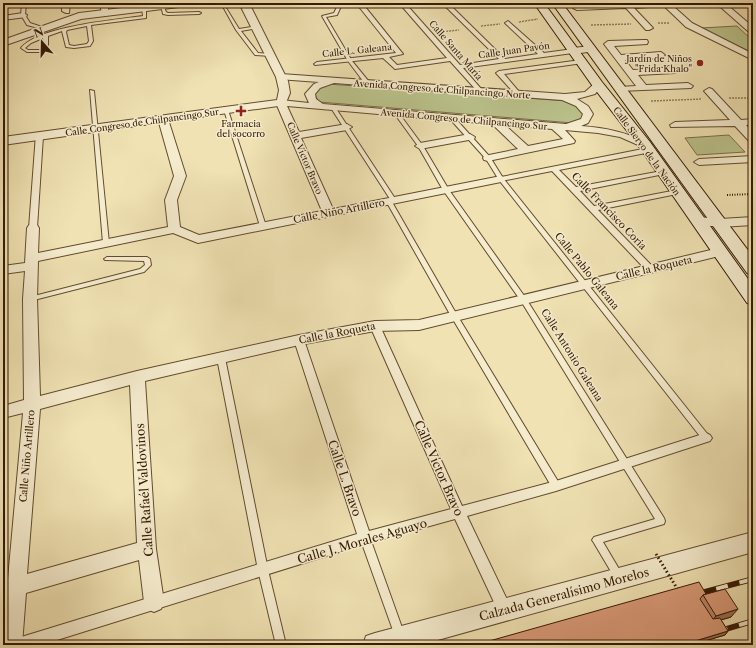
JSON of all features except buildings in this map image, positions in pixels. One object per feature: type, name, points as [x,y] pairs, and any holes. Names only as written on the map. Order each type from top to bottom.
[{"type":"main road","name":"Calle Siervo de la Nación","points":[[539,3],[598,85],[646,147],[753,299]]},
{"type":"main road","name":"Calle Siervo de la Nación","points":[[557,3],[622,89],[753,269]]},
{"type":"street","points":[[3,43],[43,32],[79,16],[105,8],[144,8],[186,3]]},
{"type":"street","points":[[244,3],[281,78],[285,89],[285,95],[281,103]]},
{"type":"street","points":[[329,3],[352,3]]},
{"type":"street","name":"Calle L. Galeana","points":[[317,64],[386,57],[400,54],[359,3]]},
{"type":"street","name":"Calle Santa María","points":[[402,3],[480,92]]},
{"type":"street","points":[[446,3],[503,60]]},
{"type":"street","points":[[577,8],[686,3]]},
{"type":"street","points":[[720,3],[753,31]]},
{"type":"street","points":[[666,4],[689,25],[753,57]]},
{"type":"street","points":[[627,5],[649,28]]},
{"type":"street","points":[[3,18],[23,15]]},
{"type":"street","points":[[508,23],[542,55]]},
{"type":"street","points":[[643,88],[608,44],[644,42]]},
{"type":"street","points":[[518,94],[499,73],[577,56],[591,49]]},
{"type":"street","name":"Calle Juan Pavón","points":[[458,67],[542,55],[577,56]]},
{"type":"street","points":[[625,66],[661,56]]},
{"type":"street","points":[[386,57],[395,67],[451,59]]},
{"type":"street","points":[[625,66],[668,63]]},
{"type":"street","points":[[625,66],[675,70]]},
{"type":"street","name":"Avenida Congreso de Chilpancingo Norte","points":[[281,78],[558,97],[584,95],[593,91],[598,85]]},
{"type":"street","points":[[320,106],[311,97],[312,91],[317,86],[332,81]]},
{"type":"street","points":[[622,89],[688,86]]},
{"type":"street","points":[[709,91],[753,139]]},
{"type":"street","points":[[556,127],[576,125],[585,120],[588,114],[581,104],[558,97]]},
{"type":"street","name":"Avenida Congreso de Chilpancingo Sur","points":[[281,103],[606,131],[627,136],[646,147]]},
{"type":"street","name":"Calle Congreso de Chilpancingo Sur","points":[[3,141],[281,103]]},
{"type":"street","name":"Calle Víctor Bravo","points":[[281,103],[329,213]]},
{"type":"street","points":[[3,270],[106,243],[174,229],[171,200],[180,176],[163,119]]},
{"type":"street","points":[[496,122],[526,150]]},
{"type":"street","points":[[675,125],[753,122]]},
{"type":"street","points":[[296,136],[347,127]]},
{"type":"street","points":[[488,158],[570,141],[556,127]]},
{"type":"street","name":"Calle Niño Artillero","points":[[12,645],[10,588],[32,405],[30,299],[39,136]]},
{"type":"street","points":[[420,146],[470,137]]},
{"type":"street","name":"Calle Niño Artillero","points":[[174,229],[198,239],[501,179],[646,147]]},
{"type":"street","points":[[699,162],[753,159]]},
{"type":"street","name":"Calle Francisco Coria","points":[[553,168],[650,269]]},
{"type":"street","points":[[574,190],[664,172]]},
{"type":"street","points":[[592,209],[677,192]]},
{"type":"street","points":[[698,221],[720,223],[753,221]]},
{"type":"street","name":"Calle la Roqueta","points":[[3,412],[137,377],[299,340],[375,326],[419,325],[719,252]]},
{"type":"street","name":"Calle Víctor Bravo","points":[[375,326],[459,513],[505,610]]},
{"type":"street","name":"Calle L. Bravo","points":[[299,340],[365,538]]},
{"type":"street","name":"Calle Rafaél Valdovinos","points":[[137,377],[147,549],[154,602]]},
{"type":"street","name":"Calle J. Morales Aguayo","points":[[18,645],[365,538],[556,486],[706,438]]},
{"type":"street","name":"Calzada Generalísimo Morelos","points":[[375,645],[753,542]]},
{"type":"street","points":[[10,588],[147,549]]},
{"type":"lane","points":[[24,3],[23,15],[28,24],[43,32]]},
{"type":"lane","points":[[222,4],[238,30],[257,54],[270,55]]},
{"type":"lane","points":[[340,4],[336,14],[324,16],[350,61],[368,84]]},
{"type":"lane","points":[[162,6],[164,13],[168,14],[199,13]]},
{"type":"lane","points":[[43,32],[46,47],[44,51],[27,51],[23,48],[43,32],[89,24],[145,17],[144,8]]},
{"type":"lane","points":[[65,29],[64,32],[67,46],[74,47],[89,45],[91,41],[89,24]]},
{"type":"lane","points":[[238,30],[256,28]]},
{"type":"lane","points":[[92,91],[106,243]]},
{"type":"lane","points":[[333,108],[347,127],[391,201],[454,316],[556,486]]},
{"type":"lane","points":[[226,110],[263,226]]},
{"type":"lane","name":"Calle Antonio Galeana","points":[[396,113],[420,146],[446,190],[523,299],[627,463],[661,521],[597,540],[620,579]]},
{"type":"lane","name":"Calle Pablo Galeana","points":[[452,118],[488,158],[501,179],[706,438]]},
{"type":"lane","points":[[30,299],[142,271],[148,265],[147,260],[107,259]]},
{"type":"lane","points":[[220,358],[263,570],[281,645]]},
{"type":"lane","name":"Calle L. Bravo","points":[[365,538],[401,638]]},
{"type":"path","points":[[255,6],[281,3]]},
{"type":"path","points":[[430,34],[550,17]]},
{"type":"path","points":[[727,195],[753,194]]},
{"type":"path","points":[[656,554],[680,597]]},
{"type":"green space","points":[[737,26],[753,41],[753,53],[701,28]]},
{"type":"green space","points":[[328,84],[568,101],[583,107],[584,120],[573,123],[319,102],[313,91]]},
{"type":"green space","points":[[729,135],[745,152],[697,155],[685,138]]},
{"type":"railway","points":[[693,595],[753,579]]},
{"type":"railway","points":[[716,632],[753,621]]},
{"type":"place","name":"Jardín de Niños \"Frida Khalo\"","points":[[700,63]]},
{"type":"place","name":"Farmacia del socorro","points":[[241,111]]}]
